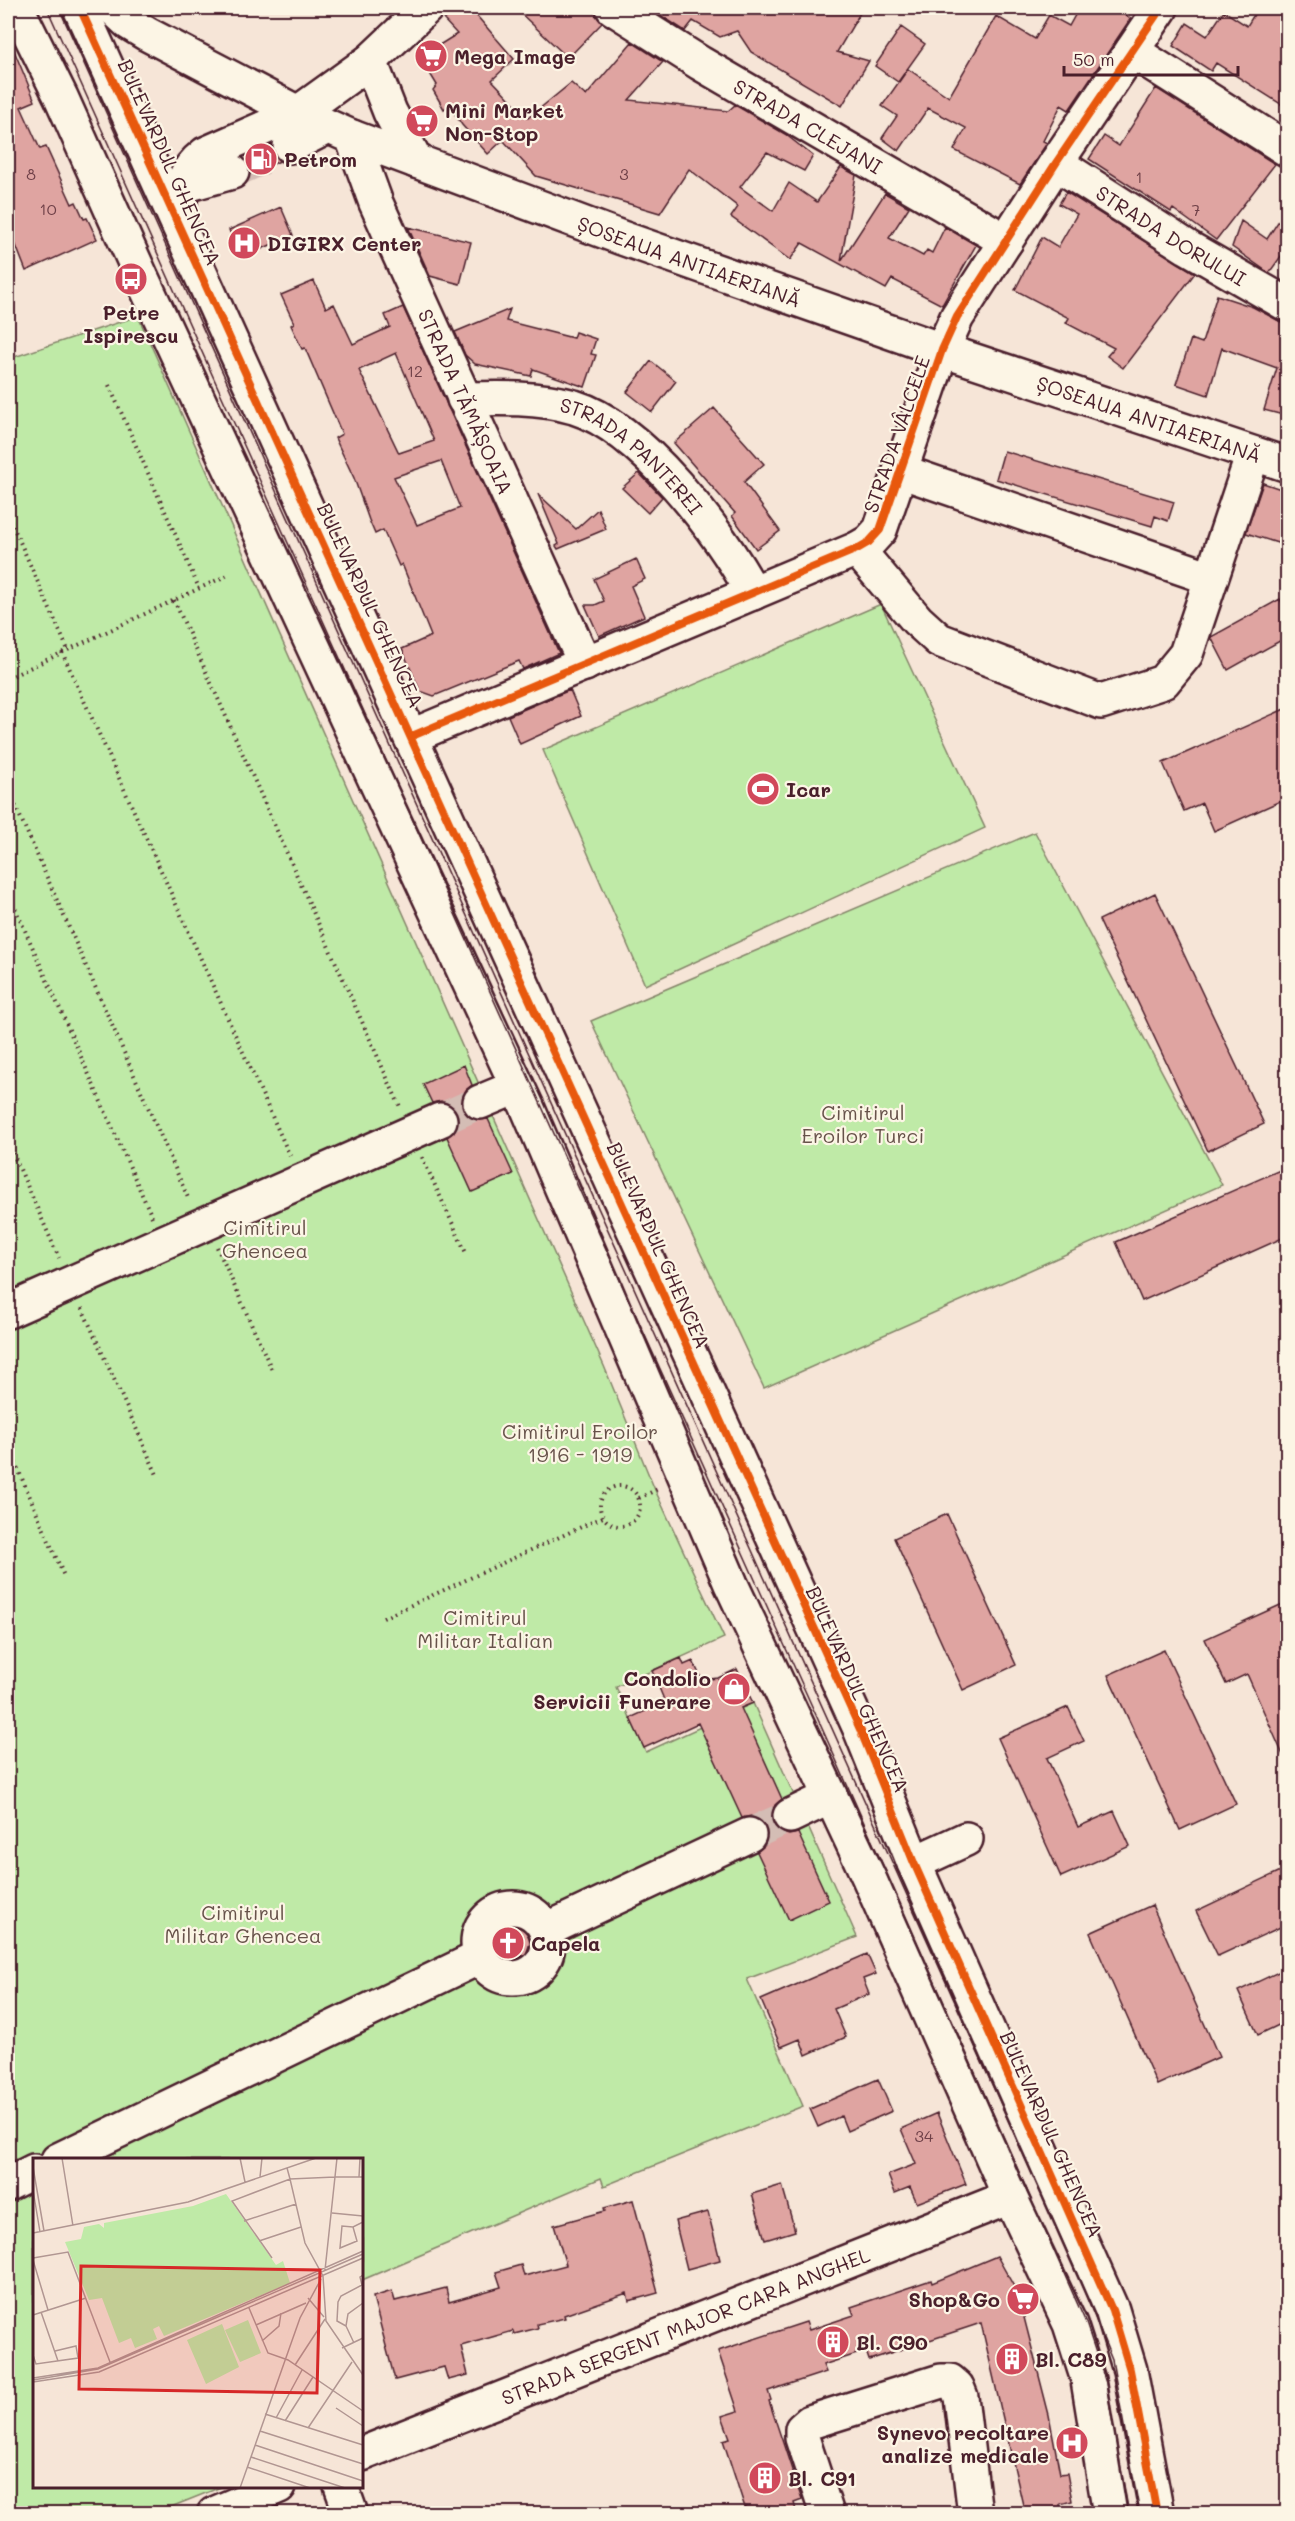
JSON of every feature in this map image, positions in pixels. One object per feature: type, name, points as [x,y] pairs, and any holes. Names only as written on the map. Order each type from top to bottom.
[{"type":"main road","name":"BULEVARDUL GHENCEA","points":[[80,8],[860,1728],[915,1863],[1112,2310],[1126,2357],[1157,2514]]},
{"type":"main road","name":"ȘOSEAUA ANTIAERIANĂ","points":[[113,8],[129,23],[147,34],[339,132],[621,238],[942,350],[1287,465]]},
{"type":"main road","points":[[178,222],[185,175],[204,154],[298,113],[370,61],[426,8]]},
{"type":"main road","name":"STRADA CLEJANI","points":[[613,8],[700,63],[1006,241]]},
{"type":"main road","name":"STRADA VÂLCELE","points":[[412,736],[869,542],[880,530],[942,350],[957,317],[1056,163],[1161,8]]},
{"type":"main road","points":[[16,11],[61,97],[141,276],[516,1087],[654,1400],[731,1584],[874,1889],[1010,2197],[1070,2324],[1084,2367],[1098,2432],[1110,2514]]},
{"type":"main road","points":[[1132,51],[1287,150]]},
{"type":"main road","points":[[370,61],[390,112],[416,161]]},
{"type":"main road","points":[[290,146],[339,132]]},
{"type":"main road","name":"STRADA TĂMĂȘOAIA","points":[[339,132],[376,203],[585,664]]},
{"type":"main road","name":"STRADA DORULUI","points":[[1056,163],[1187,247],[1287,305]]},
{"type":"main road","points":[[182,186],[232,172]]},
{"type":"main road","name":"STRADA PANTEREI","points":[[464,399],[512,398],[552,403],[575,408],[599,419],[660,467],[702,517],[742,572],[753,593]]},
{"type":"main road","points":[[857,549],[917,620],[939,640],[1101,702],[1163,682],[1186,654],[1253,454]]},
{"type":"main road","points":[[900,471],[1211,578]]},
{"type":"main road","points":[[480,1102],[560,1066]]},
{"type":"main road","points":[[8,1311],[426,1127]]},
{"type":"main road","points":[[790,1816],[878,1775]]},
{"type":"main road","points":[[546,1930],[750,1835]]},
{"type":"main road","points":[[915,1863],[966,1839]]},
{"type":"main road","points":[[505,1908],[517,1908],[534,1915],[546,1930],[548,1942],[546,1954],[541,1965],[526,1975],[508,1978],[497,1975],[487,1968],[480,1957],[477,1945],[478,1933],[493,1913],[505,1908]]},
{"type":"main road","points":[[62,2158],[480,1957]]},
{"type":"main road","points":[[8,2184],[33,2172]]},
{"type":"main road","name":"STRADA SERGENT MAJOR CARA ANGHEL","points":[[363,2454],[1010,2197]]},
{"type":"main road","points":[[1084,2367],[1126,2357]]},
{"type":"main road","points":[[826,2514],[802,2438],[802,2429],[810,2422],[941,2381],[950,2381],[957,2387],[962,2397],[975,2514]]},
{"type":"main road","points":[[214,2514],[277,2488]]},
{"type":"main road","points":[[341,2488],[351,2514]]},
{"type":"path","points":[[109,385],[199,588]]},
{"type":"path","points":[[8,515],[68,650]]},
{"type":"path","points":[[8,678],[230,574]]},
{"type":"path","points":[[174,600],[426,1127],[467,1255]]},
{"type":"path","points":[[62,652],[302,1181]]},
{"type":"path","points":[[8,789],[203,1225],[272,1370]]},
{"type":"path","points":[[8,892],[163,1242]]},
{"type":"path","points":[[8,1446],[64,1576]]},
{"type":"path","points":[[8,1462],[14,1460]]},
{"type":"path","points":[[623,1486],[630,1488],[639,1498],[637,1517],[627,1526],[613,1526],[603,1517],[599,1504],[610,1488],[623,1486]]},
{"type":"path","points":[[639,1498],[664,1486]]},
{"type":"path","points":[[383,1618],[603,1517]]},
{"type":"green space","points":[[138,316],[604,1366],[655,1490],[724,1638],[616,1687],[646,1752],[753,1703],[857,1937],[747,1979],[803,2106],[604,2186],[601,2178],[363,2280],[363,2158],[33,2158],[33,2488],[218,2488],[156,2513],[8,2513],[8,359]]},
{"type":"green space","name":"Icar","points":[[881,604],[985,828],[645,985],[543,750]]},
{"type":"green space","name":"Cimitirul Eroilor Turci","points":[[1035,832],[1222,1185],[764,1388],[591,1021]]},
{"type":"building","points":[[458,8],[470,8],[514,59],[492,80],[528,118],[571,83],[586,96],[632,42],[663,62],[629,100],[728,111],[735,105],[785,134],[813,156],[804,171],[767,152],[740,187],[773,211],[789,183],[817,202],[841,167],[856,175],[841,261],[885,193],[909,207],[889,238],[923,256],[927,250],[932,253],[945,227],[976,245],[942,305],[892,279],[886,289],[802,243],[790,260],[731,217],[738,207],[689,169],[660,213],[536,176],[503,140],[488,154],[462,125],[449,105],[444,109],[433,90],[437,85],[420,57],[457,34],[444,20]]},
{"type":"building","points":[[515,8],[591,8],[602,23],[568,58]]},
{"type":"building","points":[[662,8],[863,8],[837,52],[869,61],[842,106],[751,52],[737,31],[720,37],[693,21],[685,31],[657,13]]},
{"type":"building","points":[[1079,8],[1112,8],[1131,18],[1069,110],[1061,105],[1043,141],[1047,143],[1020,184],[954,150],[966,128],[928,108],[899,151],[882,138],[897,116],[882,106],[908,69],[949,97],[996,16],[1035,39],[1049,15],[1069,26]]},
{"type":"building","points":[[1258,8],[1287,8],[1287,108],[1216,63],[1211,71],[1173,46],[1187,23],[1207,36],[1224,11],[1247,26]]},
{"type":"building","points":[[901,27],[925,44],[898,82],[875,66]]},
{"type":"building","points":[[8,36],[35,101],[21,107],[40,149],[46,147],[72,204],[76,202],[97,239],[26,271],[8,225]]},
{"type":"building","points":[[1156,88],[1275,164],[1216,240],[1173,209],[1171,212],[1089,159],[1104,136],[1119,146]]},
{"type":"building","points":[[271,145],[273,154],[280,161],[250,174],[250,166],[243,158]]},
{"type":"building","points":[[1066,192],[1195,273],[1123,368],[1107,356],[1114,348],[1066,323],[1069,318],[1015,290],[1042,237],[1058,247],[1077,214],[1059,204]]},
{"type":"building","points":[[281,207],[293,235],[241,258],[229,230]]},
{"type":"building","points":[[1287,208],[1287,248],[1269,273],[1232,247],[1241,221],[1267,239]]},
{"type":"building","points":[[408,227],[471,242],[460,284],[430,276]]},
{"type":"building","points":[[314,281],[326,308],[334,304],[353,344],[390,327],[385,315],[403,307],[559,653],[523,669],[519,661],[434,696],[420,691],[402,649],[431,636],[402,564],[399,566],[383,530],[375,534],[354,478],[335,438],[342,434],[305,348],[302,349],[291,325],[294,323],[281,295]],"holes":[[[396,353],[434,441],[399,453],[359,370]],[[441,461],[460,508],[417,525],[394,477]]]},
{"type":"building","points":[[1217,295],[1253,307],[1287,324],[1287,416],[1264,410],[1277,368],[1222,348],[1208,395],[1176,384],[1191,339],[1202,343]]},
{"type":"building","points":[[510,309],[506,321],[573,338],[575,332],[596,339],[591,354],[596,355],[585,387],[533,369],[531,376],[475,364],[465,355],[455,332]]},
{"type":"building","points":[[651,361],[676,381],[652,412],[627,392]]},
{"type":"building","points":[[714,408],[764,464],[744,482],[780,531],[756,549],[732,516],[735,513],[674,443]]},
{"type":"building","points":[[1004,451],[1174,502],[1168,521],[1155,516],[1152,526],[996,479]]},
{"type":"building","points":[[639,473],[662,497],[648,513],[622,488]]},
{"type":"building","points":[[1263,483],[1287,491],[1287,546],[1246,533]]},
{"type":"building","points":[[538,494],[576,529],[598,509],[606,529],[558,549],[556,546],[559,544]]},
{"type":"building","points":[[636,559],[645,579],[631,586],[644,616],[599,636],[585,605],[595,605],[604,601],[594,579]]},
{"type":"building","points":[[1280,599],[1287,612],[1287,637],[1228,670],[1211,637]]},
{"type":"building","points":[[570,690],[581,716],[520,744],[508,716]]},
{"type":"building","points":[[1287,708],[1287,798],[1214,831],[1202,803],[1184,811],[1163,763]]},
{"type":"building","points":[[1155,893],[1264,1124],[1208,1151],[1099,920]]},
{"type":"building","points":[[464,1065],[472,1085],[466,1090],[462,1099],[463,1110],[468,1116],[477,1120],[488,1119],[513,1174],[472,1192],[447,1137],[455,1131],[459,1123],[457,1113],[451,1105],[441,1101],[432,1103],[423,1084]]},
{"type":"building","points":[[1287,1167],[1287,1236],[1142,1301],[1116,1242]]},
{"type":"building","points":[[947,1514],[1016,1665],[963,1690],[894,1538]]},
{"type":"building","points":[[1287,1602],[1287,1764],[1247,1674],[1226,1684],[1205,1639]]},
{"type":"building","points":[[1164,1650],[1236,1804],[1180,1830],[1108,1675]]},
{"type":"building","points":[[681,1658],[684,1665],[693,1661],[702,1680],[718,1678],[737,1669],[753,1703],[741,1708],[782,1799],[774,1806],[771,1814],[773,1823],[780,1832],[789,1835],[798,1833],[829,1901],[789,1920],[757,1852],[765,1845],[768,1836],[766,1828],[759,1819],[751,1816],[742,1818],[698,1723],[644,1748],[630,1718],[665,1702],[652,1671]]},
{"type":"building","points":[[1068,1707],[1084,1741],[1047,1758],[1078,1827],[1114,1811],[1130,1846],[1061,1877],[998,1738]]},
{"type":"building","points":[[1287,1868],[1287,1924],[1218,1956],[1196,1911]]},
{"type":"building","points":[[1152,1905],[1219,2057],[1157,2085],[1090,1933]]},
{"type":"building","name":"Capela","points":[[512,1921],[528,1927],[531,1941],[526,1954],[502,1965],[497,1963],[497,1949],[486,1940],[488,1930]]},
{"type":"building","points":[[867,1954],[876,1974],[863,1979],[869,1994],[834,2009],[846,2037],[806,2055],[800,2039],[781,2047],[761,2000]]},
{"type":"building","points":[[1287,1968],[1287,2021],[1258,2035],[1238,1991]]},
{"type":"building","points":[[878,2079],[892,2111],[847,2131],[841,2116],[818,2127],[810,2109]]},
{"type":"building","points":[[937,2113],[966,2184],[917,2203],[910,2187],[895,2193],[888,2175],[916,2164],[901,2129]]},
{"type":"building","points":[[782,2185],[795,2231],[765,2240],[752,2194]]},
{"type":"building","points":[[633,2200],[658,2293],[629,2301],[627,2293],[564,2315],[565,2318],[537,2324],[538,2328],[514,2334],[513,2331],[461,2346],[468,2375],[448,2380],[444,2367],[395,2380],[373,2297],[392,2291],[395,2301],[446,2288],[449,2302],[501,2287],[496,2272],[521,2265],[524,2276],[566,2265],[554,2225],[605,2211],[604,2208]]},
{"type":"building","points":[[708,2212],[720,2260],[687,2269],[675,2221]]},
{"type":"building","points":[[997,2256],[1018,2294],[1049,2415],[1060,2474],[1067,2473],[1072,2501],[1060,2504],[1061,2514],[1025,2514],[981,2323],[869,2360],[866,2351],[823,2365],[826,2372],[768,2391],[771,2400],[769,2401],[802,2500],[794,2503],[797,2514],[747,2514],[723,2440],[730,2438],[722,2416],[738,2411],[718,2351],[806,2322],[809,2330],[854,2315],[851,2307],[931,2280],[932,2283]]},
{"type":"tunnel","points":[[232,172],[290,146]]},
{"type":"tunnel","points":[[440,1120],[480,1102]]},
{"type":"tunnel","points":[[749,1835],[790,1816]]},
{"type":"tram line","points":[[47,8],[829,1744],[1086,2323],[1106,2383],[1129,2514]]},
{"type":"tram line","points":[[59,8],[1078,2276],[1112,2360],[1140,2514]]},
{"type":"cycle path","points":[[80,8],[860,1729],[914,1863],[1112,2310],[1130,2370],[1157,2514]]},
{"type":"cycle path","points":[[412,736],[869,542],[880,530],[942,350],[957,317],[1056,163],[1161,8]]},
{"type":"place","name":"Mega Image","points":[[431,56]]},
{"type":"place","name":"Mini Market Non-Stop","points":[[422,121]]},
{"type":"place","name":"Petrom","points":[[261,159]]},
{"type":"place","name":"DIGIRX Center","points":[[244,243]]},
{"type":"place","name":"Petre Ispirescu","points":[[131,279]]},
{"type":"place","name":"Icar","points":[[763,789]]},
{"type":"place","name":"Condolio Servicii Funerare","points":[[734,1689]]},
{"type":"place","name":"Capela","points":[[508,1943]]},
{"type":"place","name":"Shop&Go","points":[[1023,2299]]},
{"type":"place","name":"Bl. C90","points":[[833,2342]]},
{"type":"place","name":"Bl. C89","points":[[1012,2359]]},
{"type":"place","name":"Synevo recoltare analize medicale","points":[[1072,2443]]},
{"type":"place","name":"Bl. C91","points":[[765,2478]]},
{"type":"park label","name":"Cimitirul Ghencea","points":[[265,1238]]},
{"type":"park label","name":"Cimitirul Eroilor 1916 - 1919","points":[[580,1442]]},
{"type":"park label","name":"Cimitirul Militar Italian","points":[[485,1628]]},
{"type":"park label","name":"Cimitirul Militar Ghencea","points":[[243,1924]]}]
